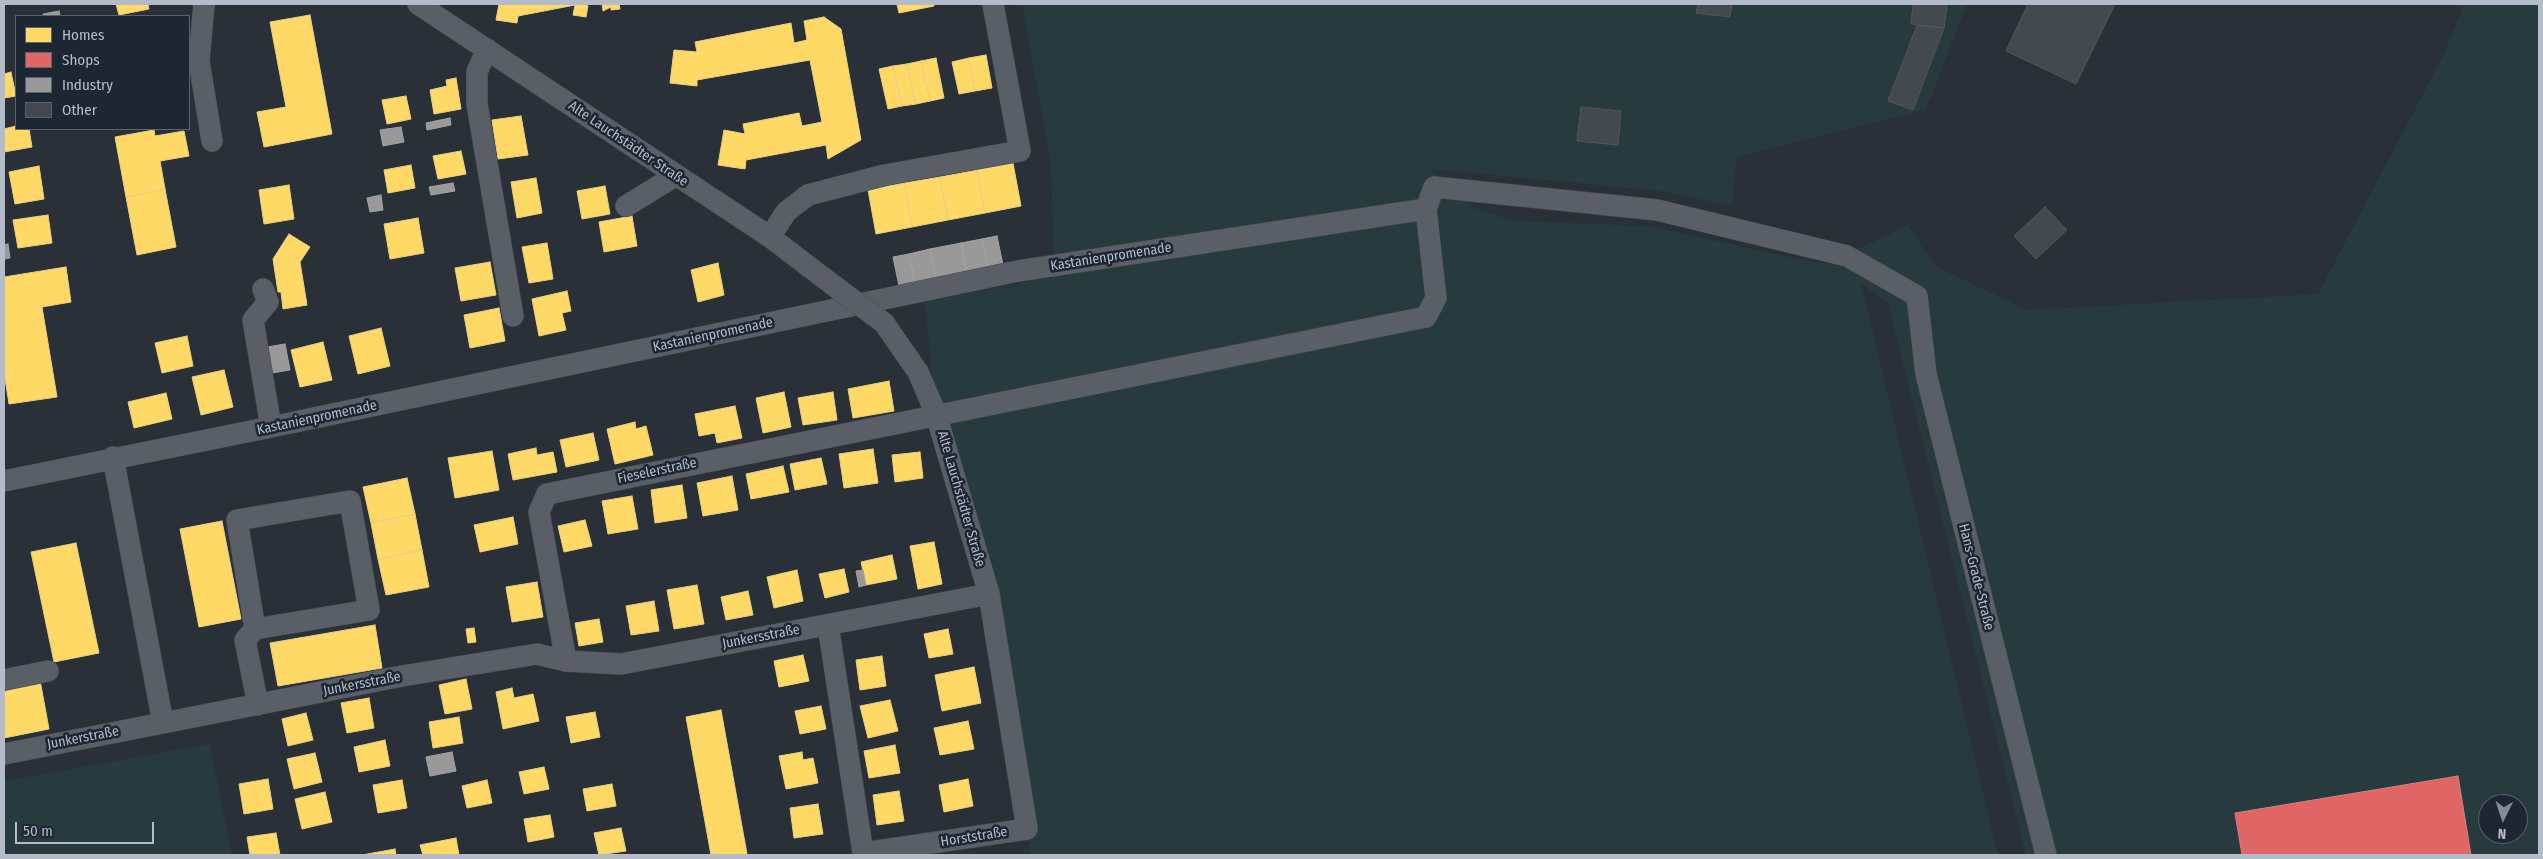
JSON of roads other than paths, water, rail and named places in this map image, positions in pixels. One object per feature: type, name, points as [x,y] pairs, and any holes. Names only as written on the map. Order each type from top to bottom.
[{"type":"street","points":[[204,4],[199,61],[212,141]]},
{"type":"street","name":"Alte Lauchstädter Straße","points":[[418,4],[675,176],[770,237],[884,323],[918,372],[936,414],[989,594],[1027,829]]},
{"type":"street","points":[[770,237],[786,212],[808,196],[885,175],[1020,151],[993,4]]},
{"type":"street","points":[[487,49],[477,72],[477,104],[513,316]]},
{"type":"street","points":[[626,206],[675,176]]},
{"type":"street","name":"Hans-Grade-Straße","points":[[1426,210],[1434,187],[1657,210],[1847,256],[1917,296],[1926,374],[2046,855]]},
{"type":"street","points":[[936,414],[1426,317],[1436,298],[1426,210]]},
{"type":"street","name":"Kastanienpromenade","points":[[4,480],[267,428],[1018,271],[1426,210]]},
{"type":"street","points":[[263,289],[268,302],[253,320],[267,428]]},
{"type":"street","name":"Fieselerstraße","points":[[566,661],[539,512],[547,494],[936,414]]},
{"type":"street","points":[[113,457],[163,723]]},
{"type":"street","points":[[255,629],[237,520],[350,501],[369,610],[255,629],[245,640],[258,705]]},
{"type":"street","name":"Junkersstraße","points":[[163,723],[402,676],[537,654],[566,661],[621,664],[989,594]]},
{"type":"street","points":[[828,625],[863,854]]},
{"type":"street","points":[[4,680],[48,670]]},
{"type":"street","name":"Junkerstraße","points":[[4,754],[163,723]]},
{"type":"street","name":"Horststraße","points":[[863,854],[1027,829]]}]
